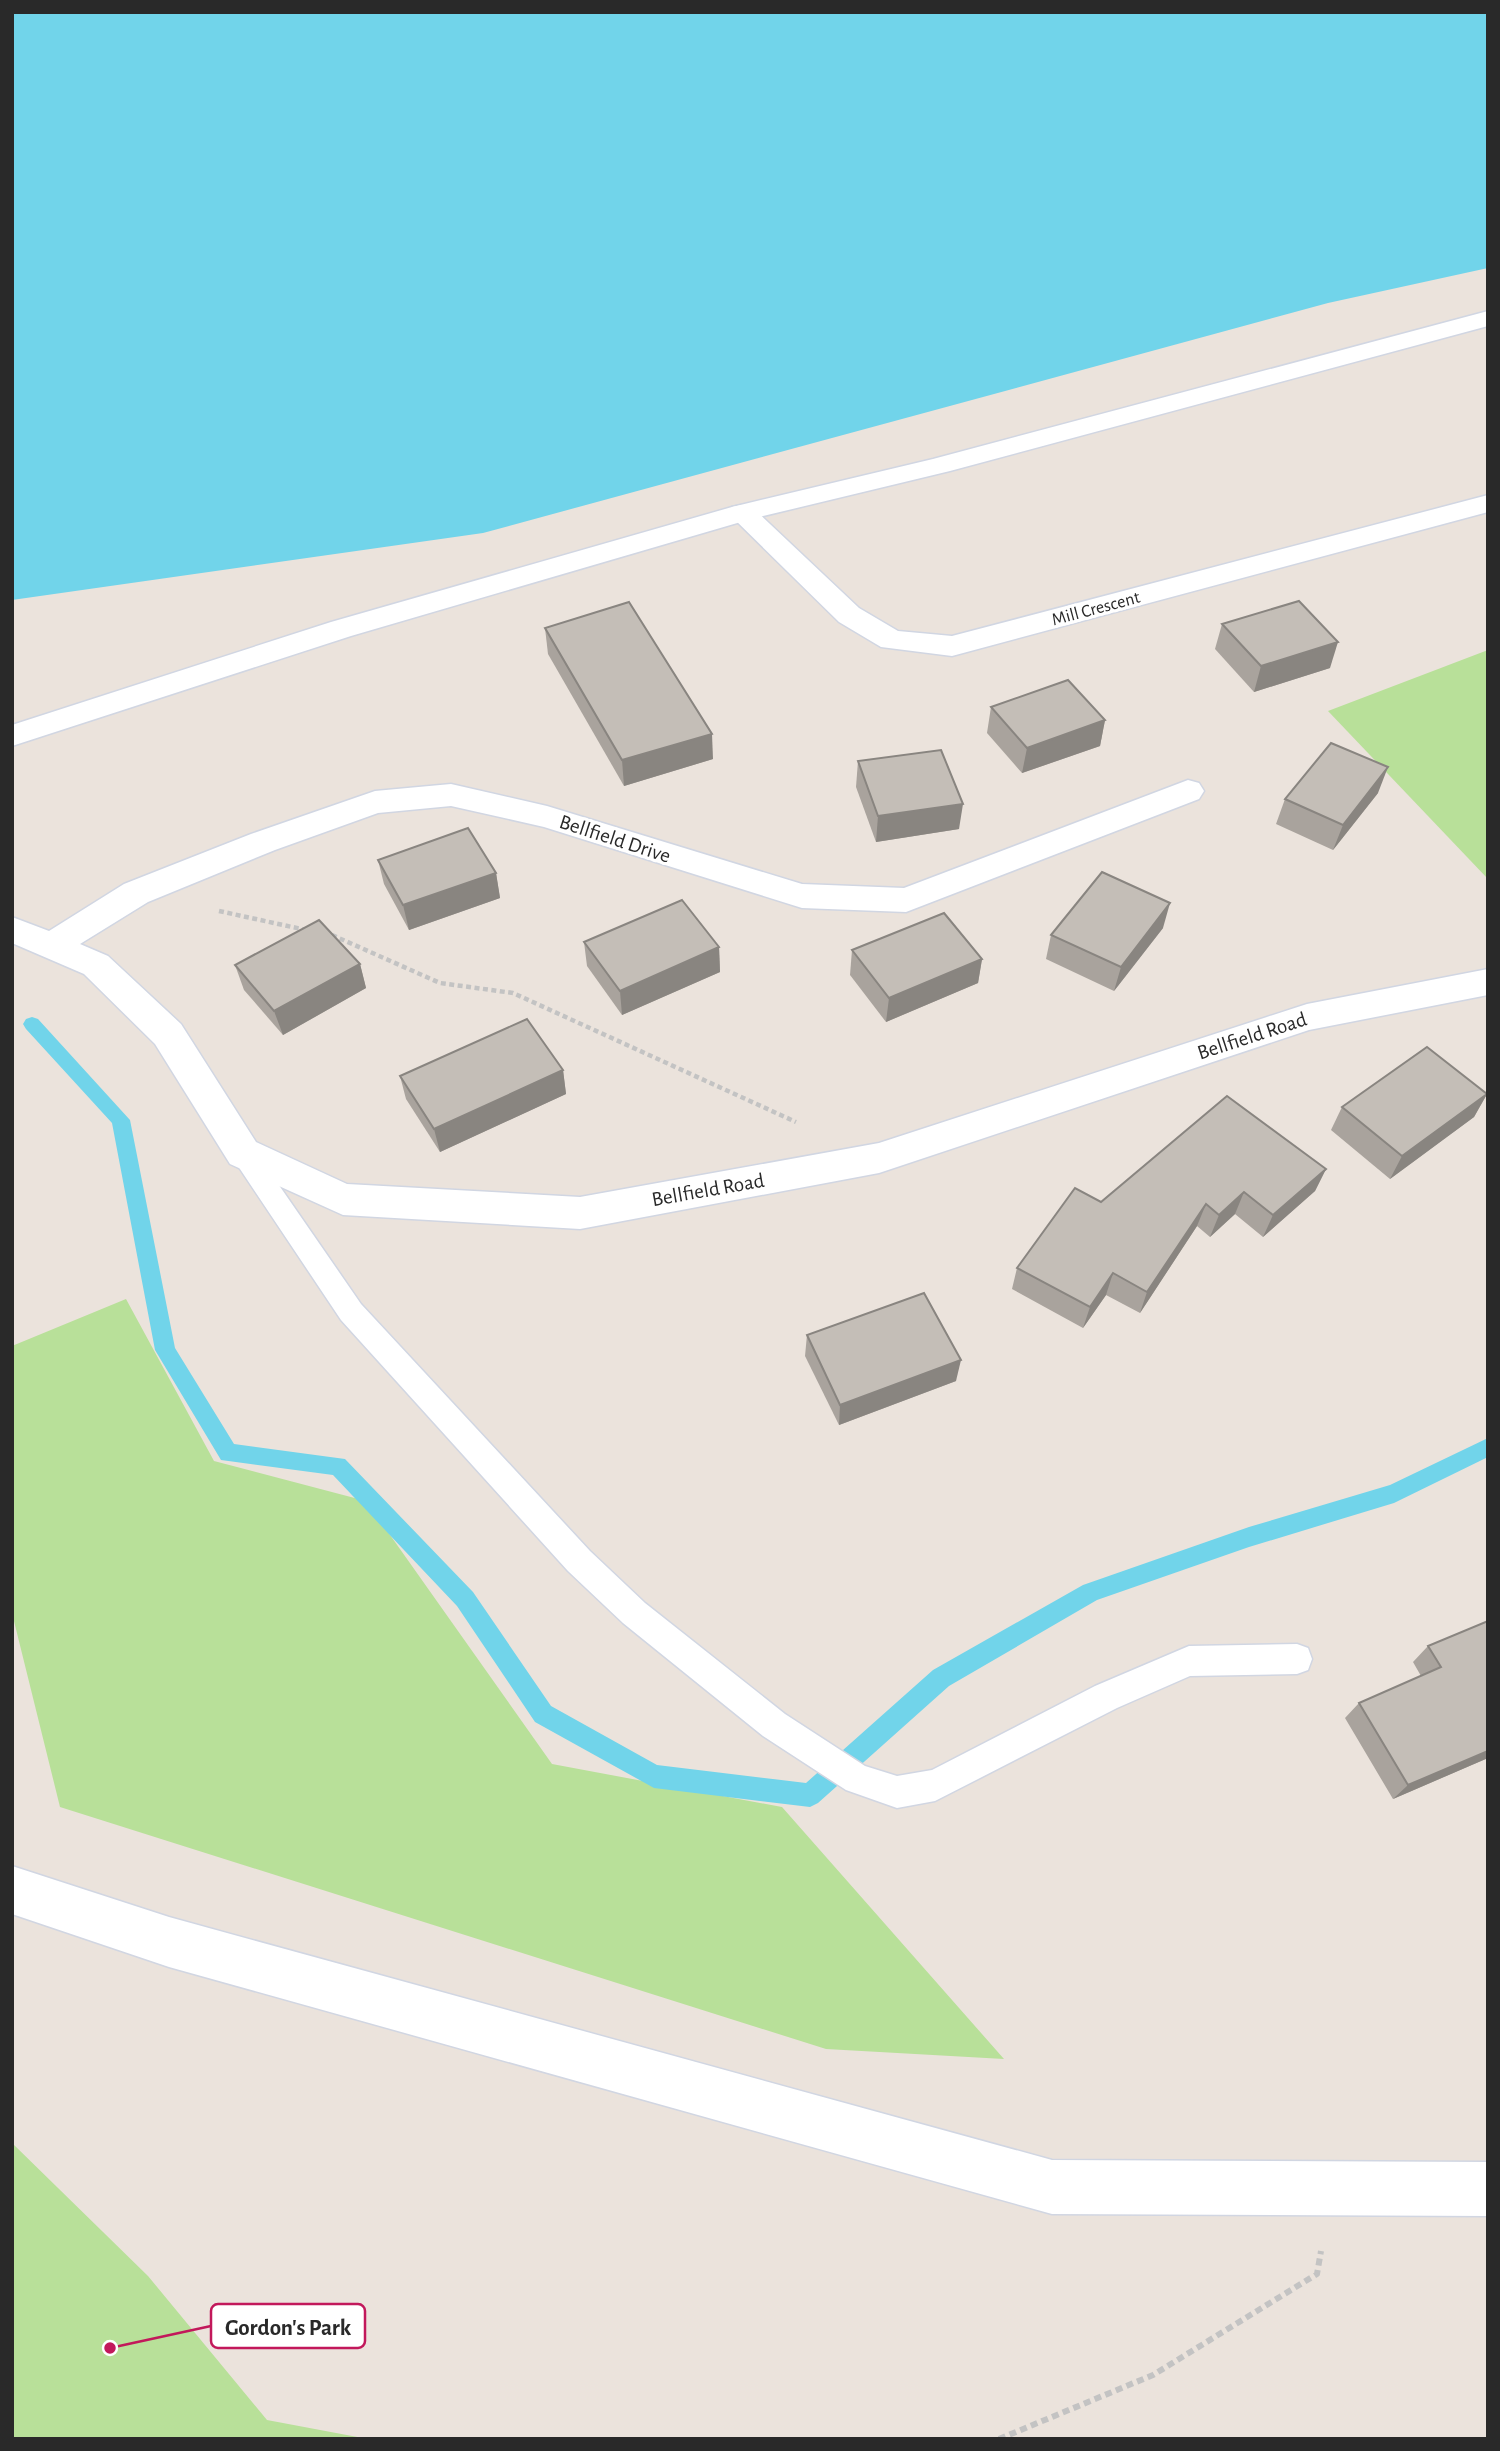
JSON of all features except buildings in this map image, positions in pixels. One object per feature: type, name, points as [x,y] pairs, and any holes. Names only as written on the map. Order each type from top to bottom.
[{"type":"street","points":[[12,736],[341,629],[742,513],[940,466],[1488,317]]},
{"type":"street","name":"Mill Crescent","points":[[742,513],[849,615],[891,640],[952,646],[1488,503]]},
{"type":"street","name":"Bellfield Drive","points":[[51,946],[136,893],[264,842],[375,802],[451,795],[547,817],[802,896],[906,900],[1188,791]]},
{"type":"street","points":[[12,929],[96,965],[168,1034],[243,1153]]},
{"type":"street","name":"Bellfield Road","points":[[243,1153],[343,1199],[580,1213],[879,1158],[1307,1017],[1488,982]]},
{"type":"street","points":[[12,1890],[170,1942],[1052,2186],[1488,2189]]},
{"type":"lane","points":[[243,1153],[351,1311],[579,1561],[634,1613],[774,1725],[857,1779],[897,1792],[935,1785],[1106,1697],[1189,1661],[1297,1659]]},
{"type":"path","points":[[136,893],[318,932]]},
{"type":"path","points":[[331,935],[440,983],[513,993],[879,1158]]},
{"type":"path","points":[[999,2439],[1153,2375],[1317,2274],[1332,2188]]},
{"type":"green space","points":[[1488,650],[1488,879],[1328,711]]},
{"type":"green space","points":[[126,1299],[214,1461],[366,1501],[552,1764],[782,1807],[1004,2059],[826,2049],[60,1807],[12,1613],[12,1346]]},
{"type":"green space","points":[[12,2143],[148,2276],[267,2420],[368,2439],[12,2439]]},
{"type":"water","points":[[12,12],[1488,12],[1488,268],[1328,303],[483,533],[12,600]]},
{"type":"waterway","points":[[32,1024],[121,1120],[165,1350],[228,1453],[338,1466],[465,1599],[543,1714],[654,1776],[810,1795],[941,1678],[1091,1592],[1249,1537],[1394,1493],[1488,1447]]},
{"type":"place","name":"Gordon's Park","points":[[110,2348]]}]
